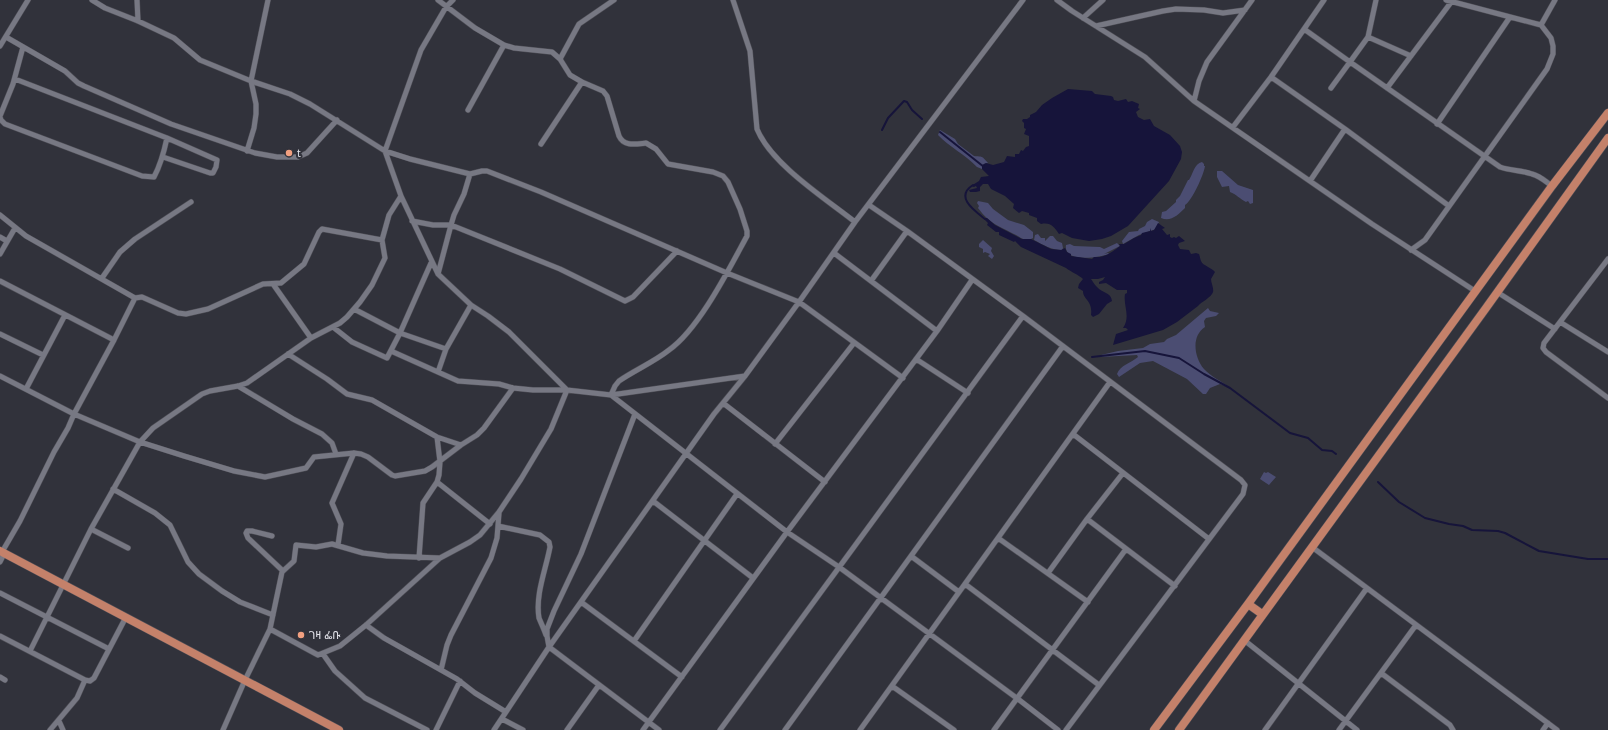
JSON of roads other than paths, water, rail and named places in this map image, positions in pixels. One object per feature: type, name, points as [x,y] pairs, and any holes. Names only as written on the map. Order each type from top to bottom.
[{"type":"main road","points":[[1154,730],[1248,604],[1552,186],[1608,113]]},
{"type":"main road","points":[[1179,730],[1608,138]]},
{"type":"main road","points":[[2,552],[340,730]]},
{"type":"main road","points":[[1248,604],[1262,614]]},
{"type":"street","points":[[0,46],[28,0]]},
{"type":"street","points":[[92,0],[105,8],[138,20],[174,38],[200,60],[251,81],[290,94],[310,104],[338,120],[385,151],[470,174],[487,171],[541,192],[727,273],[799,302],[903,378]]},
{"type":"street","points":[[137,0],[138,20]]},
{"type":"street","points":[[247,151],[254,128],[256,114],[256,104],[251,81],[268,0]]},
{"type":"street","points":[[438,0],[475,28],[504,45],[514,48],[552,52],[560,59],[570,75],[599,89],[607,96],[620,140],[630,144],[646,142],[656,149],[668,164],[713,172],[723,176],[728,182],[740,209],[747,231],[747,236],[727,273],[700,315],[669,351],[619,381],[611,395]]},
{"type":"street","points":[[453,0],[446,7],[421,50],[385,151],[401,196],[431,263],[438,274],[471,305],[509,332],[567,390]]},
{"type":"street","points":[[560,59],[579,24],[614,0]]},
{"type":"street","points":[[733,0],[750,52],[757,129],[760,137],[781,164],[855,222]]},
{"type":"street","points":[[494,730],[549,647],[723,403],[745,376],[799,302],[855,222],[1024,0]]},
{"type":"street","points":[[1057,0],[1145,57],[1194,101],[1411,250],[1475,291]]},
{"type":"street","points":[[1083,18],[1103,0]]},
{"type":"street","points":[[1194,101],[1198,81],[1207,62],[1252,0]]},
{"type":"street","points":[[1233,127],[1271,77],[1324,0]]},
{"type":"street","points":[[1331,88],[1368,37],[1376,0]]},
{"type":"street","points":[[1540,25],[1555,0]]},
{"type":"street","points":[[1387,88],[1449,1],[1540,25],[1551,38],[1553,54],[1549,65],[1425,240],[1411,250]]},
{"type":"street","points":[[1096,26],[1176,9],[1204,10],[1223,13],[1245,10]]},
{"type":"street","points":[[1437,124],[1510,17]]},
{"type":"street","points":[[1304,28],[1437,124],[1500,167],[1510,171],[1531,173],[1552,186]]},
{"type":"street","points":[[6,37],[65,71],[78,83],[84,86],[171,124],[247,151],[272,156],[303,156],[338,120]]},
{"type":"street","points":[[1368,37],[1411,56]]},
{"type":"street","points":[[468,110],[504,45]]},
{"type":"street","points":[[23,47],[15,79],[0,117],[5,124],[142,176],[154,177],[163,156],[167,138]]},
{"type":"street","points":[[1271,77],[1345,129],[1449,206]]},
{"type":"street","points":[[15,79],[167,138],[217,160],[217,163],[213,173],[210,173],[163,156]]},
{"type":"street","points":[[542,144],[582,82]]},
{"type":"street","points":[[1310,181],[1345,129]]},
{"type":"street","points":[[438,274],[451,225],[464,194],[470,174]]},
{"type":"street","points":[[30,651],[91,529],[140,442],[153,428],[202,394],[247,383],[311,338],[333,327],[347,317],[372,285],[385,258],[382,240],[389,215],[401,196]]},
{"type":"street","points":[[102,278],[120,252],[135,239],[191,202]]},
{"type":"street","points":[[869,205],[1023,316],[1241,480],[1245,485],[1243,494],[1066,730]]},
{"type":"street","points":[[0,215],[15,228],[135,298],[142,297],[178,313],[186,314],[208,309],[263,284],[281,283],[304,264],[319,232],[322,229],[382,240]]},
{"type":"street","points":[[412,221],[433,225],[451,225],[560,269],[625,301],[633,297],[677,251]]},
{"type":"street","points":[[0,254],[15,228]]},
{"type":"street","points":[[871,280],[907,231]]},
{"type":"street","points":[[0,237],[7,240]]},
{"type":"street","points":[[834,253],[937,331]]},
{"type":"street","points":[[1608,260],[1544,343],[1543,348],[1546,352],[1608,398]]},
{"type":"street","points":[[333,327],[352,342],[386,358],[400,333],[431,263]]},
{"type":"street","points":[[643,730],[753,578],[903,378],[972,280]]},
{"type":"street","points":[[0,281],[114,340]]},
{"type":"street","points":[[273,284],[311,338]]},
{"type":"street","points":[[1497,292],[1555,329]]},
{"type":"street","points":[[0,562],[2,552],[135,298]]},
{"type":"street","points":[[438,372],[446,349],[471,305]]},
{"type":"street","points":[[354,309],[400,333],[446,349]]},
{"type":"street","points":[[26,389],[65,314]]},
{"type":"street","points":[[720,730],[1023,316]]},
{"type":"street","points":[[1560,322],[1608,352]]},
{"type":"street","points":[[0,334],[43,355]]},
{"type":"street","points":[[775,444],[854,343]]},
{"type":"street","points":[[785,730],[1063,346]]},
{"type":"street","points":[[391,351],[458,381],[499,384],[513,388],[533,390],[567,390],[611,395],[745,376]]},
{"type":"street","points":[[288,354],[347,394],[372,400],[437,438],[460,445]]},
{"type":"street","points":[[916,359],[968,393]]},
{"type":"street","points":[[0,376],[74,414],[140,442],[228,469],[265,477],[306,468],[314,457],[354,452],[368,457],[395,476],[424,471],[440,462],[460,445],[477,435],[484,428],[513,388]]},
{"type":"street","points":[[860,730],[1110,382]]},
{"type":"street","points":[[238,386],[287,416],[322,434],[332,443],[336,454]]},
{"type":"street","points":[[270,629],[313,653],[323,654],[340,646],[366,626],[440,558],[480,535],[499,512],[521,479],[550,429],[567,390]]},
{"type":"street","points":[[611,395],[787,532],[839,567],[1058,730]]},
{"type":"street","points":[[723,403],[824,482]]},
{"type":"street","points":[[635,414],[581,554],[554,611],[547,629],[547,636],[549,647],[659,730]]},
{"type":"street","points":[[1073,434],[1209,539]]},
{"type":"street","points":[[419,558],[423,503],[437,482],[439,475],[440,462],[437,438]]},
{"type":"street","points":[[338,545],[340,524],[332,502],[354,452]]},
{"type":"street","points":[[1048,573],[1087,519],[1124,473]]},
{"type":"street","points":[[437,482],[490,524]]},
{"type":"street","points":[[113,489],[155,513],[170,525],[188,562],[198,574],[240,602],[273,616]]},
{"type":"street","points":[[634,641],[737,494]]},
{"type":"street","points":[[653,501],[753,578]]},
{"type":"street","points":[[441,670],[451,635],[491,558],[496,538],[499,512]]},
{"type":"street","points":[[1087,519],[1175,586]]},
{"type":"street","points":[[498,526],[540,535],[549,542],[550,547],[540,595],[539,612],[540,619],[547,636]]},
{"type":"street","points":[[91,529],[128,548]]},
{"type":"street","points":[[272,536],[246,531],[248,538],[283,571]]},
{"type":"street","points":[[998,538],[1088,602]]},
{"type":"street","points":[[223,730],[270,629],[283,571],[294,561],[296,545],[316,547],[329,544],[381,556],[440,558]]},
{"type":"street","points":[[1312,547],[1557,730]]},
{"type":"street","points":[[994,730],[1126,549]]},
{"type":"street","points":[[911,556],[959,592]]},
{"type":"street","points":[[965,584],[1099,684]]},
{"type":"street","points":[[1265,730],[1367,588]]},
{"type":"street","points":[[0,593],[109,649]]},
{"type":"street","points":[[581,602],[682,677]]},
{"type":"street","points":[[0,636],[85,680],[90,681],[94,678],[126,616]]},
{"type":"street","points":[[1339,730],[1416,625]]},
{"type":"street","points":[[366,626],[441,670],[474,693],[506,712]]},
{"type":"street","points":[[1244,640],[1357,730]]},
{"type":"street","points":[[323,654],[335,671],[365,698],[427,730]]},
{"type":"street","points":[[1381,673],[1450,725],[1453,730]]},
{"type":"street","points":[[50,730],[77,698],[85,680]]},
{"type":"street","points":[[436,730],[460,682]]},
{"type":"street","points":[[567,730],[599,685]]},
{"type":"street","points":[[892,686],[954,730]]},
{"type":"street","points":[[502,719],[523,730]]},
{"type":"street","points":[[59,721],[63,730]]},
{"type":"street","points":[[1543,730],[1548,723]]},
{"type":"waterway","points":[[882,130],[888,118],[904,101],[907,102],[912,110],[922,119]]},
{"type":"waterway","points":[[940,132],[984,167]]},
{"type":"waterway","points":[[973,185],[965,194],[966,199],[968,204],[985,219]]},
{"type":"waterway","points":[[1092,357],[1145,351],[1179,358],[1230,388],[1290,433],[1308,438],[1322,450],[1332,451],[1336,454]]},
{"type":"waterway","points":[[1378,482],[1399,502],[1425,518],[1463,526],[1472,530],[1498,531],[1505,533],[1539,551],[1588,559],[1608,559]]},
{"type":"place","name":"t","points":[[289,153]]},
{"type":"place","name":"ገዛ ፌቡ","points":[[301,635]]}]
